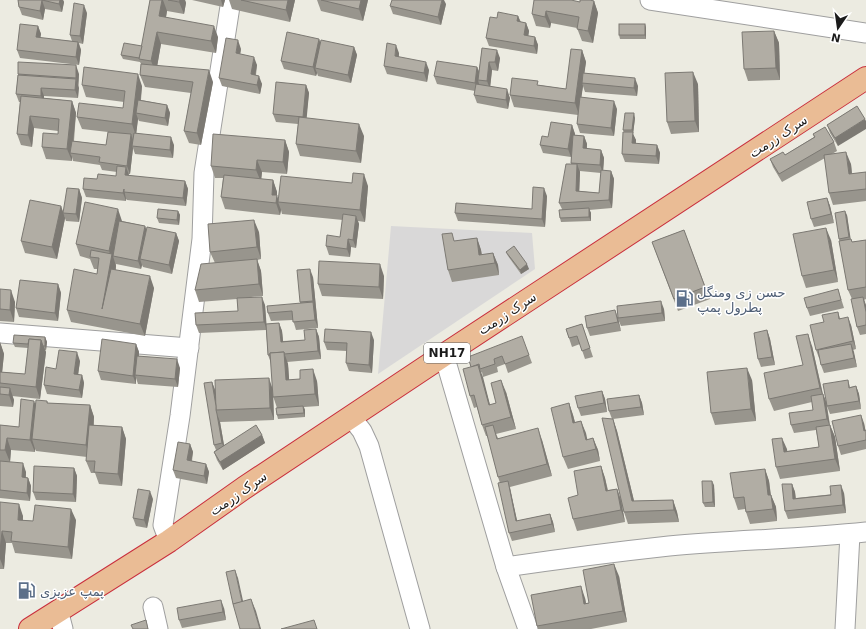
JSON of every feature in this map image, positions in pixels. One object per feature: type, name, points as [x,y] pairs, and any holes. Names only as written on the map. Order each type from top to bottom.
[{"type":"highway","name":"سرک زرمت","points":[[30,629],[61,620],[244,488],[866,78]]},
{"type":"street","points":[[169,541],[163,525],[180,416],[202,239],[204,173],[231,0]]},
{"type":"street","points":[[650,0],[866,33]]},
{"type":"street","points":[[0,333],[189,348]]},
{"type":"street","points":[[444,355],[506,567],[528,629]]},
{"type":"street","points":[[351,417],[362,431],[369,446],[420,629]]},
{"type":"street","points":[[506,567],[670,546],[858,533],[845,629]]},
{"type":"street","points":[[153,607],[158,629]]},
{"type":"shaded area","points":[[391,226],[532,233],[535,269],[378,374]]},
{"type":"building","points":[[18,0],[42,0],[40,11],[19,7]]},
{"type":"building","points":[[42,0],[60,0],[59,4]]},
{"type":"building","points":[[150,0],[162,0],[159,16],[214,26],[211,41],[157,32],[151,61],[139,59]]},
{"type":"building","points":[[168,0],[180,0],[179,2]]},
{"type":"building","points":[[241,0],[288,0],[286,10]]},
{"type":"building","points":[[321,0],[361,0],[359,9]]},
{"type":"building","points":[[392,0],[442,0],[438,17],[390,6]]},
{"type":"building","points":[[534,0],[571,0],[580,2],[580,0],[594,1],[588,31],[577,29],[579,17],[546,11],[545,17],[532,14]]},
{"type":"building","points":[[74,3],[84,5],[80,36],[70,35]]},
{"type":"building","points":[[498,12],[518,16],[517,21],[526,23],[524,35],[535,37],[534,46],[486,38],[490,17],[497,18]]},
{"type":"building","points":[[20,24],[38,26],[36,37],[78,42],[76,57],[17,50]]},
{"type":"building","points":[[619,24],[645,24],[645,35],[619,35]]},
{"type":"building","points":[[774,31],[776,68],[744,69],[742,32]]},
{"type":"building","points":[[287,32],[319,39],[313,67],[281,61]]},
{"type":"building","points":[[226,38],[238,40],[236,53],[254,57],[251,74],[259,76],[257,85],[219,78]]},
{"type":"building","points":[[321,40],[354,47],[348,75],[315,68]]},
{"type":"building","points":[[124,43],[142,46],[139,58],[121,55]]},
{"type":"building","points":[[387,43],[396,45],[395,56],[426,62],[424,73],[384,66]]},
{"type":"building","points":[[482,48],[497,50],[495,62],[489,62],[487,81],[478,80]]},
{"type":"building","points":[[571,49],[582,50],[575,103],[510,95],[512,78],[538,81],[537,85],[566,89]]},
{"type":"building","points":[[437,61],[477,67],[475,83],[434,76]]},
{"type":"building","points":[[18,62],[76,65],[76,78],[18,74]]},
{"type":"building","points":[[141,64],[209,70],[197,133],[184,131],[193,82],[140,75]]},
{"type":"building","points":[[84,67],[138,74],[132,124],[77,117],[79,103],[123,108],[125,91],[82,85]]},
{"type":"building","points":[[693,72],[695,121],[667,122],[665,73]]},
{"type":"building","points":[[583,73],[635,78],[634,88],[582,83]]},
{"type":"building","points":[[18,75],[76,79],[75,90],[41,88],[41,96],[16,94]]},
{"type":"building","points":[[276,82],[306,85],[303,117],[273,114]]},
{"type":"building","points":[[476,84],[507,89],[506,100],[474,95]]},
{"type":"building","points":[[21,96],[72,101],[67,149],[42,147],[43,133],[58,134],[59,119],[30,116],[28,135],[17,134]]},
{"type":"building","points":[[580,97],[614,101],[611,128],[577,124]]},
{"type":"building","points":[[138,100],[167,105],[165,118],[136,113]]},
{"type":"building","points":[[857,106],[865,119],[835,138],[827,125]]},
{"type":"building","points":[[625,113],[634,113],[632,130],[623,130]]},
{"type":"building","points":[[299,117],[359,124],[356,151],[296,144]]},
{"type":"building","points":[[551,122],[572,125],[568,149],[540,145],[542,136],[548,137]]},
{"type":"building","points":[[825,127],[834,142],[779,174],[770,159],[783,152],[785,155],[815,137],[813,134]]},
{"type":"building","points":[[108,132],[131,134],[127,166],[99,162],[100,157],[70,153],[72,141],[106,145]]},
{"type":"building","points":[[623,132],[633,132],[632,143],[657,145],[656,156],[622,154]]},
{"type":"building","points":[[134,133],[171,137],[170,150],[132,146]]},
{"type":"building","points":[[213,134],[285,140],[283,162],[257,160],[256,170],[211,166]]},
{"type":"building","points":[[573,135],[584,136],[583,148],[601,150],[600,165],[571,163]]},
{"type":"building","points":[[846,152],[849,174],[866,172],[866,189],[829,193],[824,155]]},
{"type":"building","points":[[566,164],[577,164],[576,191],[599,193],[601,170],[611,171],[609,200],[559,203]]},
{"type":"building","points":[[117,166],[126,167],[125,175],[185,181],[183,198],[124,192],[124,189],[123,193],[83,189],[84,178],[97,179],[98,174],[116,176]]},
{"type":"building","points":[[353,173],[364,174],[360,210],[278,202],[281,176],[352,183]]},
{"type":"building","points":[[224,175],[273,180],[272,195],[277,195],[276,203],[221,197]]},
{"type":"building","points":[[533,187],[544,188],[542,219],[455,213],[456,203],[532,209]]},
{"type":"building","points":[[67,188],[79,189],[76,214],[63,213]]},
{"type":"building","points":[[827,198],[831,214],[811,219],[807,202]]},
{"type":"building","points":[[30,200],[61,206],[52,247],[21,241]]},
{"type":"building","points":[[85,202],[118,209],[109,251],[76,244]]},
{"type":"building","points":[[589,208],[589,217],[560,218],[559,210]]},
{"type":"building","points":[[158,209],[178,211],[177,220],[157,218]]},
{"type":"building","points":[[845,211],[849,237],[839,239],[835,213]]},
{"type":"building","points":[[343,214],[356,216],[353,240],[348,239],[347,249],[326,246],[327,235],[340,237]]},
{"type":"building","points":[[254,220],[257,247],[210,252],[208,224]]},
{"type":"building","points":[[119,221],[145,226],[138,261],[113,256]]},
{"type":"building","points":[[147,227],[176,233],[169,265],[140,259]]},
{"type":"building","points":[[826,228],[834,270],[802,276],[793,234]]},
{"type":"building","points":[[684,230],[705,287],[674,299],[652,242]]},
{"type":"building","points":[[452,233],[454,241],[477,238],[479,255],[493,253],[495,263],[448,270],[442,234]]},
{"type":"building","points":[[851,239],[852,242],[866,240],[866,287],[848,290],[839,241]]},
{"type":"building","points":[[514,246],[527,264],[520,270],[506,252]]},
{"type":"building","points":[[91,250],[112,254],[102,309],[111,269],[150,276],[140,324],[67,310],[74,269],[97,274],[99,258],[90,257]]},
{"type":"building","points":[[257,259],[259,284],[195,290],[201,264]]},
{"type":"building","points":[[319,261],[380,264],[379,287],[318,284]]},
{"type":"building","points":[[310,269],[313,301],[300,302],[297,270]]},
{"type":"building","points":[[20,280],[58,284],[55,313],[16,308]]},
{"type":"building","points":[[0,289],[11,290],[10,310],[0,309]]},
{"type":"building","points":[[838,289],[841,300],[807,308],[804,298]]},
{"type":"building","points":[[262,297],[264,322],[196,325],[195,313],[238,311],[237,298]]},
{"type":"building","points":[[863,297],[866,312],[866,325],[857,327],[851,299]]},
{"type":"building","points":[[661,301],[662,313],[618,318],[617,306]]},
{"type":"building","points":[[313,302],[315,320],[293,322],[292,311],[268,313],[267,306]]},
{"type":"building","points":[[615,310],[618,322],[587,328],[585,316]]},
{"type":"building","points":[[838,312],[839,319],[848,317],[853,341],[816,350],[810,325],[824,322],[822,315]]},
{"type":"building","points":[[279,323],[281,342],[305,340],[304,330],[316,329],[318,351],[284,354],[284,352],[270,353],[270,355],[268,355],[266,324]]},
{"type":"building","points":[[582,324],[590,348],[582,351],[577,336],[569,338],[566,329]]},
{"type":"building","points":[[325,329],[371,332],[369,365],[346,363],[347,343],[324,342]]},
{"type":"building","points":[[767,330],[772,357],[758,359],[754,333]]},
{"type":"building","points":[[808,334],[820,388],[769,399],[764,373],[803,365],[796,336]]},
{"type":"building","points":[[14,335],[45,337],[45,346],[43,346],[41,340],[29,339],[28,344],[13,343]]},
{"type":"building","points":[[522,336],[529,355],[505,364],[502,356],[494,359],[495,364],[480,369],[479,364],[471,367],[468,357]]},
{"type":"building","points":[[29,339],[41,340],[36,387],[0,383],[0,372],[25,374]]},
{"type":"building","points":[[102,339],[136,344],[133,376],[98,371]]},
{"type":"building","points":[[851,344],[854,358],[821,365],[818,350]]},
{"type":"building","points":[[59,350],[77,352],[74,374],[82,375],[79,390],[44,385],[46,367],[56,369]]},
{"type":"building","points":[[284,352],[286,380],[300,379],[300,370],[313,369],[315,394],[273,397],[270,353]]},
{"type":"building","points":[[137,356],[177,359],[175,379],[135,375]]},
{"type":"building","points":[[478,365],[489,405],[496,403],[491,383],[501,380],[511,417],[482,425],[474,395],[470,396],[463,369]]},
{"type":"building","points":[[747,368],[751,409],[711,413],[707,372]]},
{"type":"building","points":[[269,378],[270,408],[216,410],[215,380]]},
{"type":"building","points":[[848,380],[849,388],[856,386],[859,401],[827,406],[823,384]]},
{"type":"building","points":[[212,382],[222,443],[214,445],[204,383]]},
{"type":"building","points":[[0,387],[10,388],[9,395],[0,394]]},
{"type":"building","points":[[602,391],[604,403],[578,408],[575,396]]},
{"type":"building","points":[[823,394],[827,419],[791,425],[789,413],[813,410],[811,396]]},
{"type":"building","points":[[639,395],[641,407],[609,411],[607,399]]},
{"type":"building","points":[[21,399],[34,401],[30,440],[7,438],[5,450],[0,450],[0,425],[19,427]]},
{"type":"building","points":[[36,400],[47,401],[47,403],[90,405],[86,445],[32,439]]},
{"type":"building","points":[[569,403],[573,423],[581,421],[586,440],[593,438],[596,449],[563,457],[551,408]]},
{"type":"building","points":[[303,406],[304,413],[277,415],[276,408]]},
{"type":"building","points":[[861,415],[864,431],[866,430],[866,440],[838,446],[832,421]]},
{"type":"building","points":[[602,418],[613,419],[632,501],[673,500],[674,510],[624,512]]},
{"type":"building","points":[[89,425],[122,427],[118,474],[94,472],[95,461],[86,461]]},
{"type":"building","points":[[256,425],[262,435],[220,462],[214,452]]},
{"type":"building","points":[[493,425],[497,439],[538,428],[547,464],[498,477],[485,427]]},
{"type":"building","points":[[830,425],[835,459],[776,467],[772,439],[782,438],[784,452],[819,447],[816,427]]},
{"type":"building","points":[[178,442],[190,444],[187,460],[206,464],[204,476],[173,470]]},
{"type":"building","points":[[0,461],[23,463],[22,477],[28,478],[27,493],[0,490]]},
{"type":"building","points":[[34,466],[74,468],[73,494],[33,492]]},
{"type":"building","points":[[601,466],[606,491],[617,489],[621,510],[573,519],[568,498],[578,495],[574,471]]},
{"type":"building","points":[[765,469],[768,495],[771,495],[773,509],[746,512],[744,497],[734,498],[730,473]]},
{"type":"building","points":[[508,481],[516,521],[550,514],[552,524],[509,533],[498,483]]},
{"type":"building","points":[[702,481],[712,481],[713,502],[703,503]]},
{"type":"building","points":[[782,484],[792,484],[793,499],[831,495],[830,486],[841,485],[843,505],[785,511]]},
{"type":"building","points":[[138,489],[150,491],[144,520],[133,518]]},
{"type":"building","points":[[0,502],[19,504],[18,520],[33,521],[35,505],[71,509],[68,547],[11,541],[12,532],[2,531],[0,551]]},
{"type":"building","points":[[614,564],[623,611],[537,626],[531,595],[581,586],[584,604],[589,603],[583,570]]},
{"type":"building","points":[[235,570],[242,602],[233,604],[226,572]]},
{"type":"building","points":[[251,599],[260,629],[240,629],[233,604]]},
{"type":"building","points":[[221,600],[223,612],[179,620],[177,608]]},
{"type":"building","points":[[146,620],[148,629],[133,629],[131,625]]},
{"type":"building","points":[[314,620],[317,629],[281,629]]},
{"type":"place","name":"حسن زی ومنگل پطرول پمپ","points":[[684,299]]},
{"type":"place","name":"پمپ عزیزی","points":[[27,591]]}]
